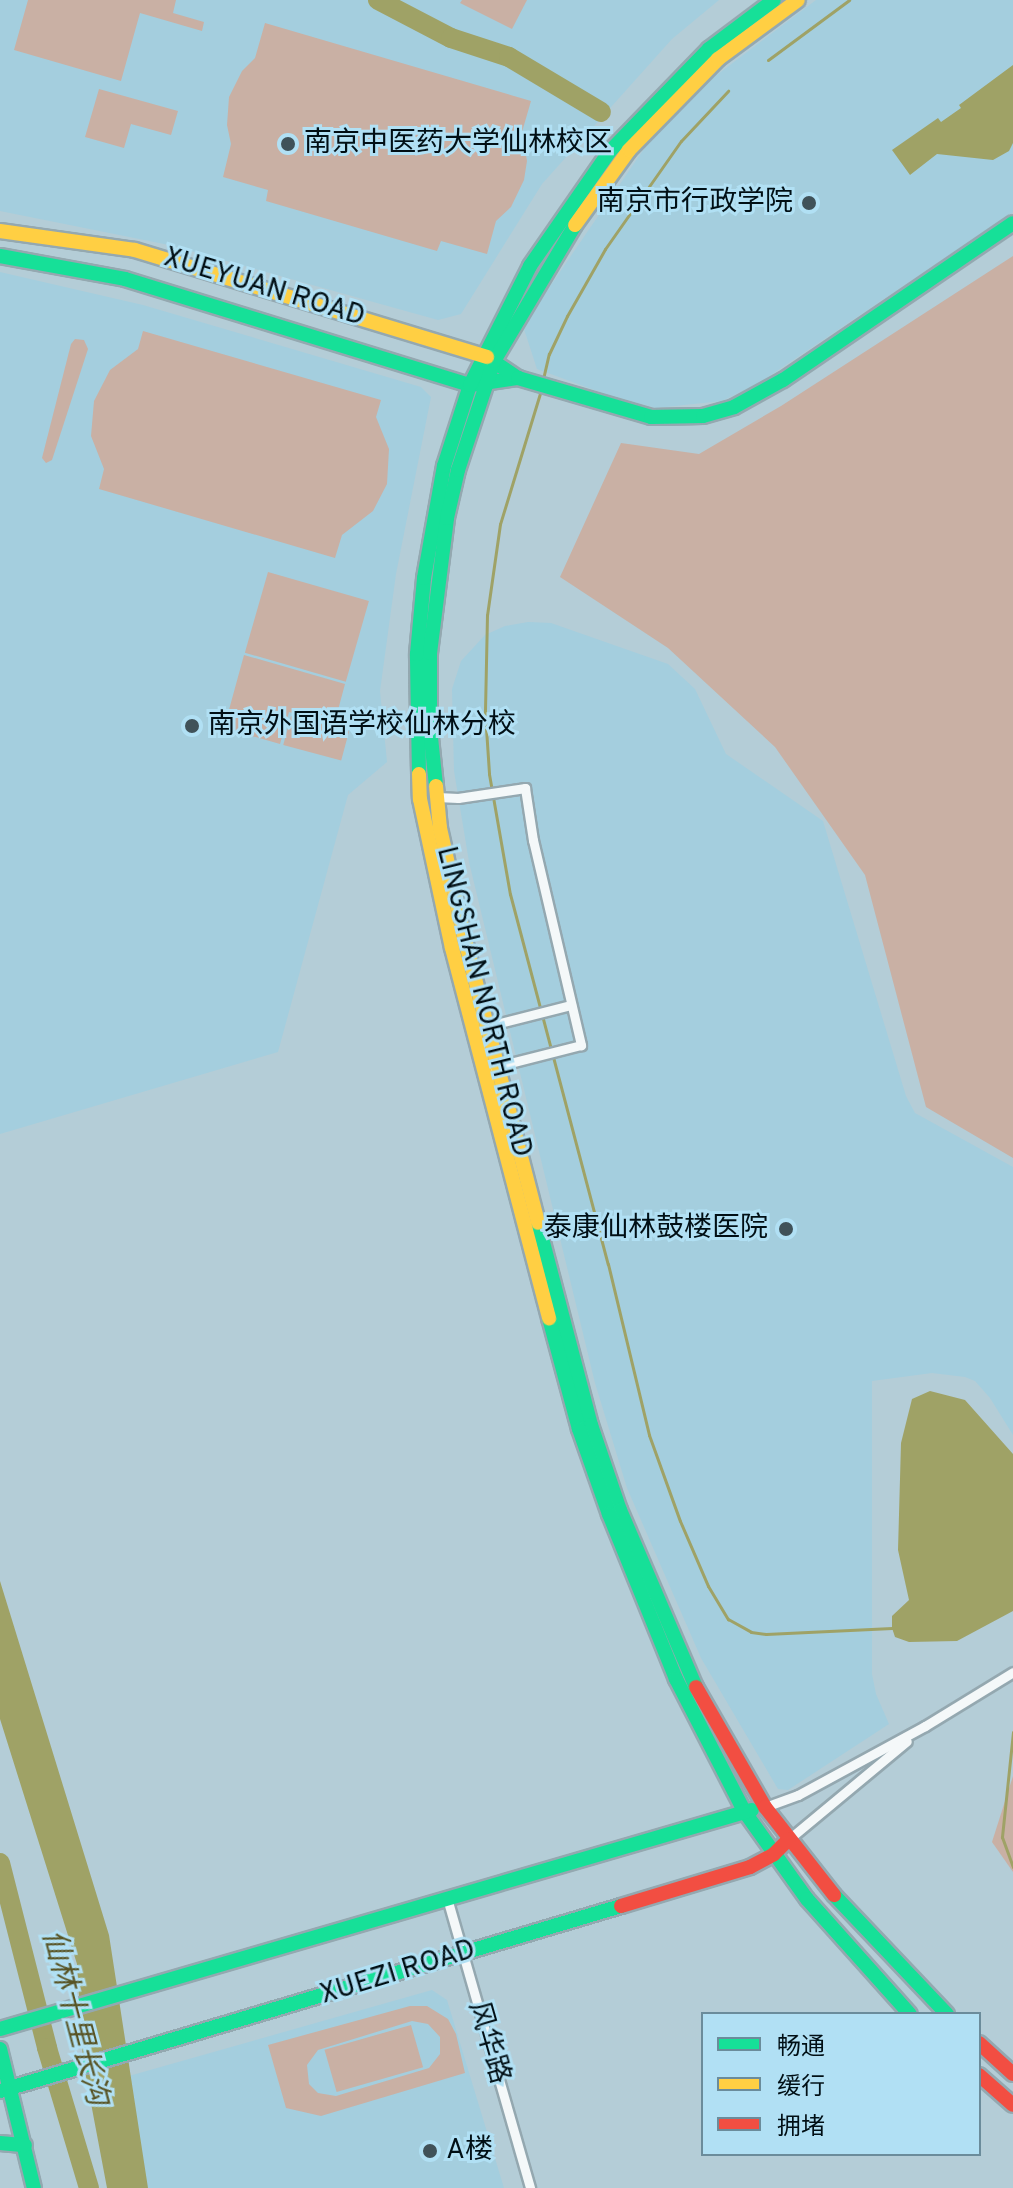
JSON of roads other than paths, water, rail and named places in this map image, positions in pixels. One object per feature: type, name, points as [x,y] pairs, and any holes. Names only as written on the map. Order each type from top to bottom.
[{"type":"main road","name":"LINGSHAN NORTH ROAD","points":[[480,1028],[440,828],[430,728],[430,653],[437,574],[458,470],[486,385],[489,358],[553,229],[610,151],[709,49],[774,0]]},
{"type":"main road","name":"LINGSHAN NORTH ROAD","points":[[798,0],[718,59],[629,150],[589,201],[470,385],[444,466],[424,578],[416,726],[425,829],[591,1425],[620,1510],[685,1667],[765,1807],[825,1886],[945,2012]]},
{"type":"main road","name":"XUEYUAN ROAD","points":[[0,231],[135,250],[489,358],[518,378],[651,417],[703,416],[734,407],[783,380],[1013,223]]},
{"type":"main road","name":"XUEYUAN ROAD","points":[[0,256],[125,279],[470,385],[518,378]]},
{"type":"main road","name":"LINGSHAN NORTH ROAD","points":[[491,1068],[579,1429],[676,1679],[744,1811],[807,1899],[908,2012]]},
{"type":"main road","name":"XUEZI ROAD","points":[[0,2029],[765,1807]]},
{"type":"main road","name":"XUEZI ROAD","points":[[5,2090],[750,1867],[774,1854],[789,1839]]},
{"type":"main road","points":[[981,2045],[1013,2074]]},
{"type":"main road","points":[[0,2049],[5,2090],[25,2145],[34,2188]]},
{"type":"main road","points":[[981,2077],[1013,2105]]},
{"type":"main road","points":[[0,2143],[25,2145]]},
{"type":"street","points":[[437,797],[458,798],[525,788],[533,840],[581,1045],[491,1068]]},
{"type":"street","points":[[480,1028],[571,1005]]},
{"type":"street","points":[[765,1807],[798,1795],[925,1726],[1013,1672]]},
{"type":"street","points":[[789,1839],[925,1726]]},
{"type":"street","name":"风华路","points":[[447,1898],[530,2188]]},
{"type":"waterway","points":[[378,0],[451,38],[509,57],[601,112]]},
{"type":"waterway","points":[[768,60],[849,0]]},
{"type":"waterway","points":[[543,379],[549,354],[567,316],[605,249],[681,141],[728,91]]},
{"type":"waterway","points":[[541,390],[500,524],[487,615],[485,713],[489,774],[510,894],[608,1264],[649,1435],[680,1521],[708,1586],[728,1619],[751,1632],[766,1634],[892,1628]]},
{"type":"waterway","points":[[1013,1732],[1002,1837],[1013,1867]]},
{"type":"waterway","name":"仙林十里长沟","points":[[0,1863],[47,2048],[89,2188]]},
{"type":"place","name":"南京中医药大学仙林校区","points":[[288,144]]},
{"type":"place","name":"南京市行政学院","points":[[809,203]]},
{"type":"place","name":"南京外国语学校仙林分校","points":[[192,726]]},
{"type":"place","name":"泰康仙林鼓楼医院","points":[[786,1229]]},
{"type":"place","name":"A楼","points":[[430,2151]]}]
